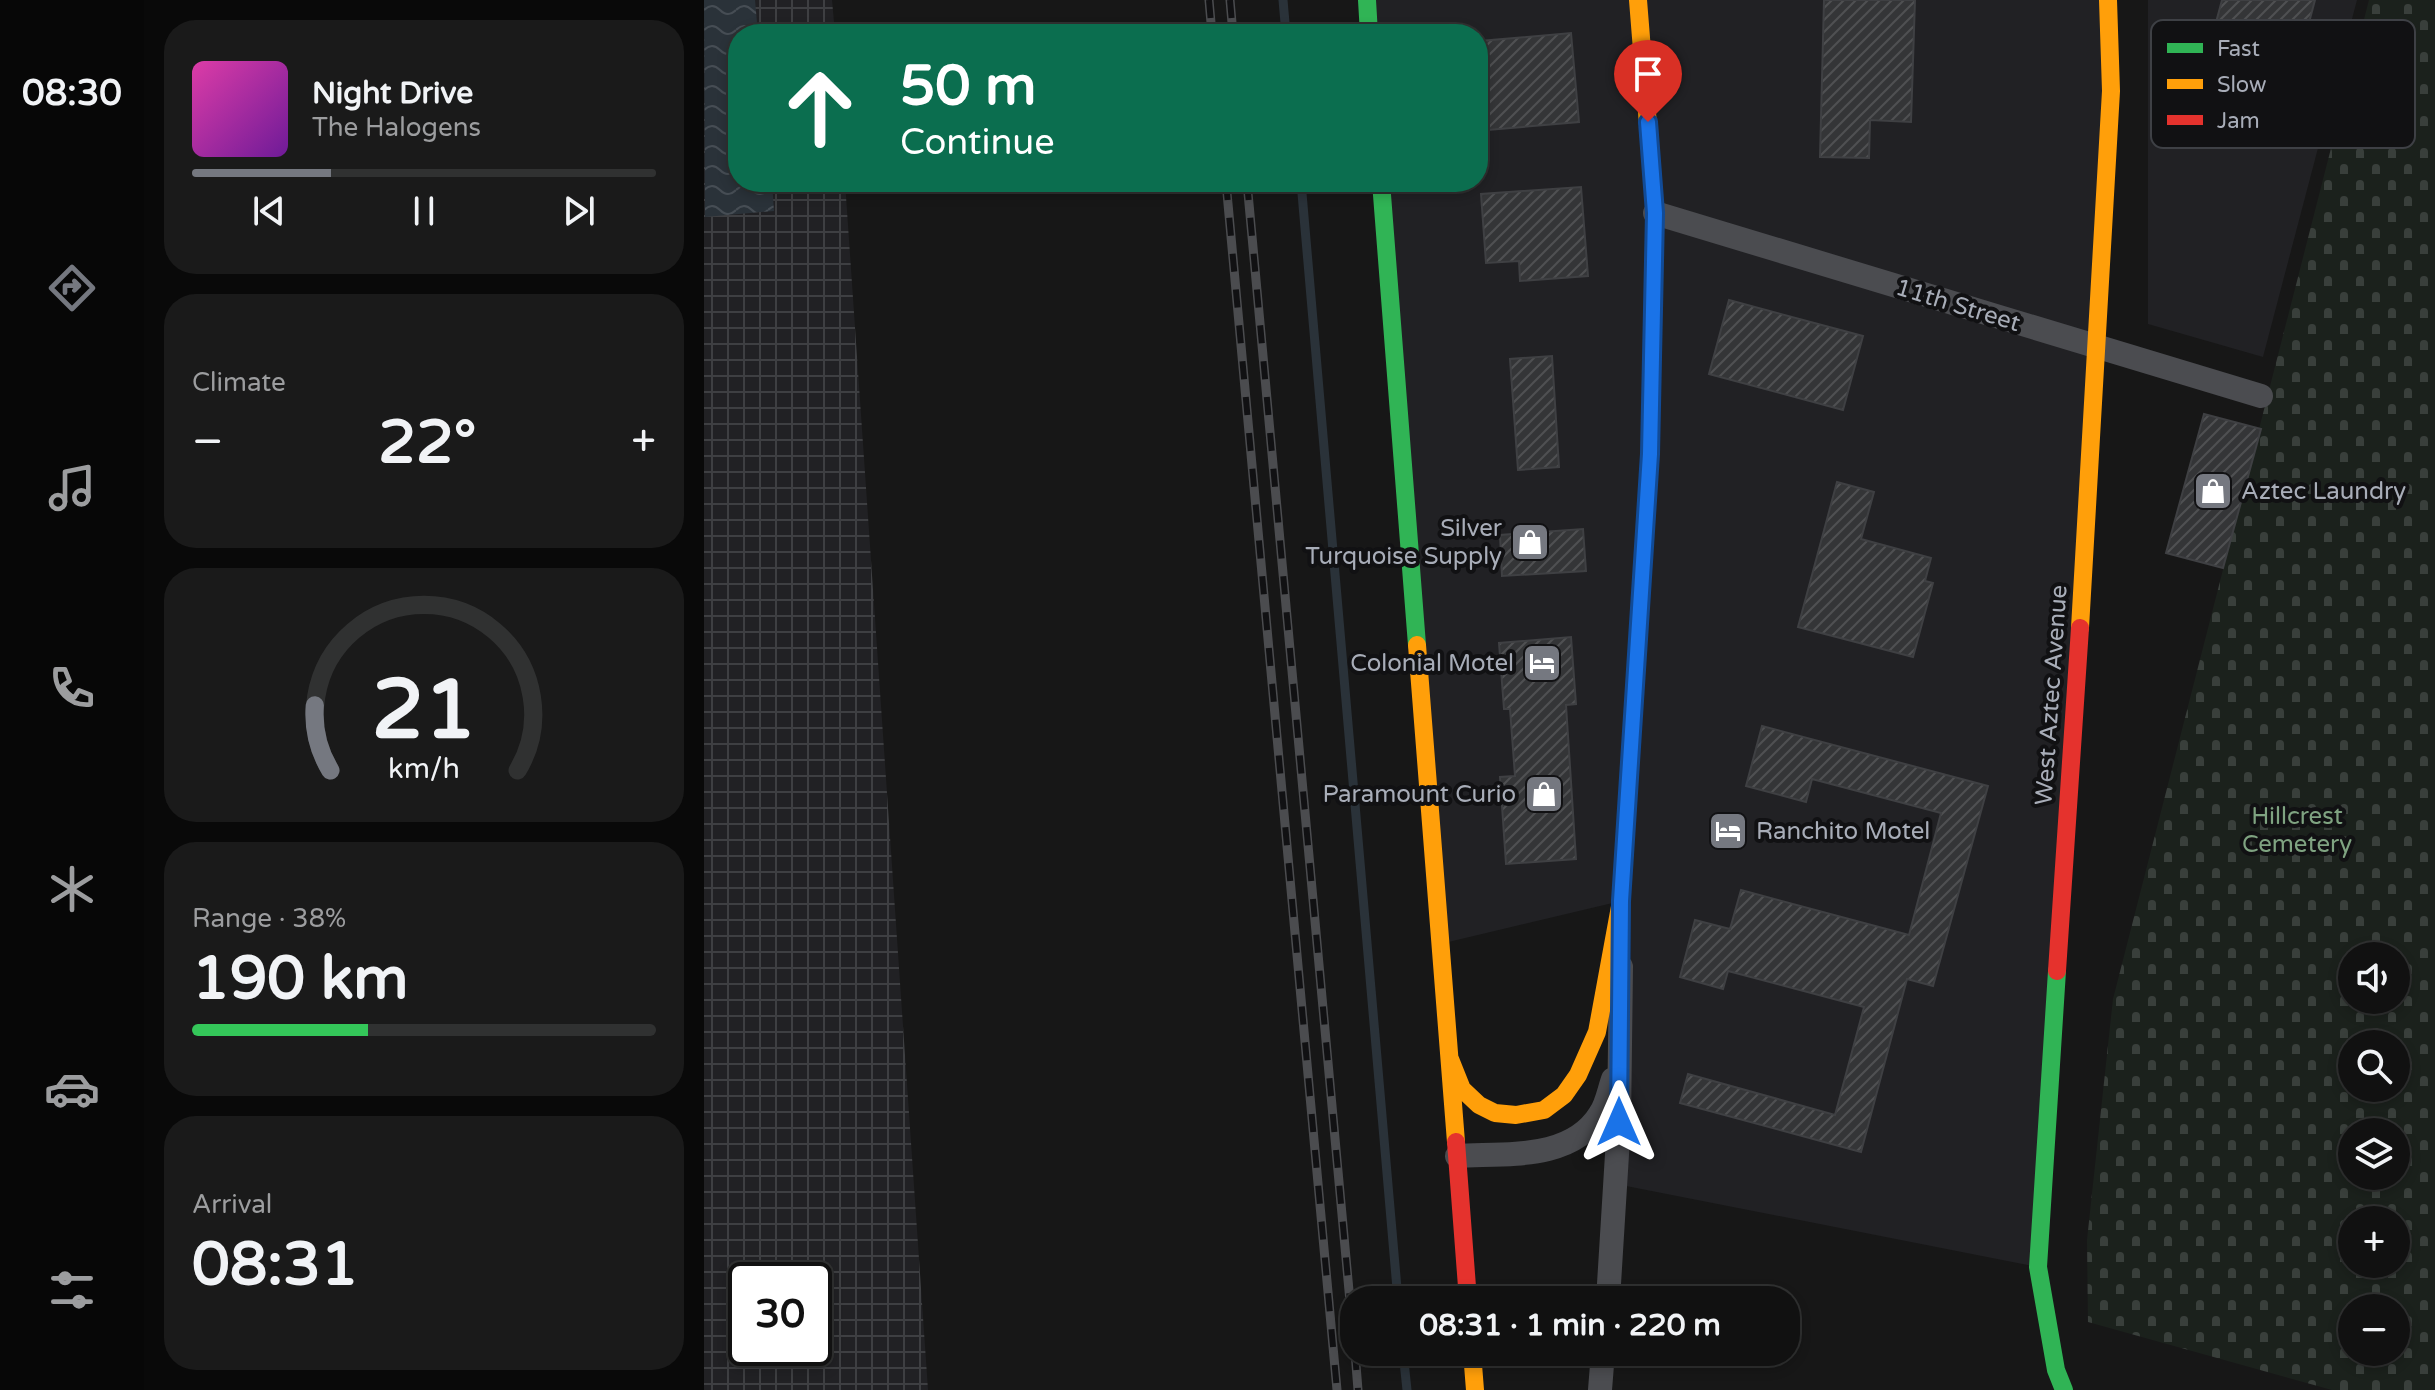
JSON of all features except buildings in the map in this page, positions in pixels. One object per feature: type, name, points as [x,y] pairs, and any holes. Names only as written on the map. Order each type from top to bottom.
[{"type":"main road","points":[[1367,0],[1368,24]]},
{"type":"main road","points":[[1449,1057],[1462,1089],[1479,1105],[1495,1113],[1516,1115],[1544,1110],[1564,1095],[1578,1075],[1597,1032],[1621,901],[1650,454],[1655,213],[1638,0]]},
{"type":"main road","name":"West Aztec Avenue","points":[[2064,1390],[2056,1370],[2038,1267],[2111,91],[2108,0]]},
{"type":"main road","points":[[1382,192],[1467,1286]]},
{"type":"main road","points":[[1473,1366],[1475,1390]]},
{"type":"street","name":"11th Street","points":[[1655,213],[2261,396]]},
{"type":"street","points":[[1609,1286],[1619,1122],[1621,901]]},
{"type":"street","points":[[1457,1156],[1539,1151],[1574,1141],[1589,1129],[1601,1113],[1620,1060]]},
{"type":"street","points":[[1600,1390],[1602,1366]]},
{"type":"shaded area","points":[[704,0],[832,0],[834,24],[728,24],[728,192],[846,192],[928,1390],[704,1390]]},
{"type":"shaded area","points":[[1367,0],[2108,0],[2038,1267],[1616,1184],[1621,901],[1440,944],[1382,192],[1488,192],[1488,24],[1368,24]]},
{"type":"shaded area","points":[[2148,0],[2357,0],[2352,20],[2151,20],[2151,148],[2318,148],[2263,357],[2148,324]]},
{"type":"green space","name":"Hillcrest Cemetery","points":[[2369,0],[2435,0],[2435,1390],[2332,1390],[2088,1322],[2087,1240],[2113,999],[2331,148],[2415,148],[2415,20],[2364,20]]},
{"type":"water","points":[[704,0],[755,0],[757,24],[728,24],[728,192],[773,192],[774,211],[705,217]]},
{"type":"waterway","points":[[1283,0],[1285,24]]},
{"type":"waterway","points":[[1302,192],[1397,1286]]},
{"type":"waterway","points":[[1404,1366],[1407,1390]]},
{"type":"railway","points":[[1209,0],[1211,24]]},
{"type":"railway","points":[[1230,0],[1232,24]]},
{"type":"railway","points":[[1227,192],[1337,1390]]},
{"type":"railway","points":[[1248,192],[1349,1286]]},
{"type":"railway","points":[[1356,1366],[1358,1390]]},
{"type":"traffic: fast","points":[[1367,0],[1368,24]]},
{"type":"traffic: fast","points":[[1382,192],[1417,645]]},
{"type":"traffic: fast","points":[[2057,971],[2038,1267],[2056,1370],[2064,1390]]},
{"type":"traffic: slow","points":[[1638,0],[1655,213],[1654,253]]},
{"type":"traffic: slow","points":[[2080,628],[2111,91],[2108,0]]},
{"type":"traffic: slow","points":[[1450,1059],[1462,1089],[1479,1105],[1495,1113],[1516,1115],[1544,1110],[1564,1095],[1578,1075],[1597,1032],[1621,901],[1643,560]]},
{"type":"traffic: slow","points":[[1417,645],[1456,1142]]},
{"type":"traffic: slow","points":[[1473,1366],[1475,1390]]},
{"type":"traffic: jam","points":[[1643,560],[1650,454],[1654,253]]},
{"type":"traffic: jam","points":[[2057,971],[2080,628]]},
{"type":"traffic: jam","points":[[1456,1142],[1467,1286]]},
{"type":"place","name":"Aztec Laundry","points":[[2213,491]]},
{"type":"place","name":"Silver Turquoise Supply","points":[[1530,542]]},
{"type":"place","name":"Colonial Motel","points":[[1542,663]]},
{"type":"place","name":"Paramount Curio","points":[[1544,794]]},
{"type":"place","name":"Ranchito Motel","points":[[1728,831]]},
{"type":"route","points":[[1619,1122],[1621,901],[1650,454],[1655,213],[1648,122]]}]
